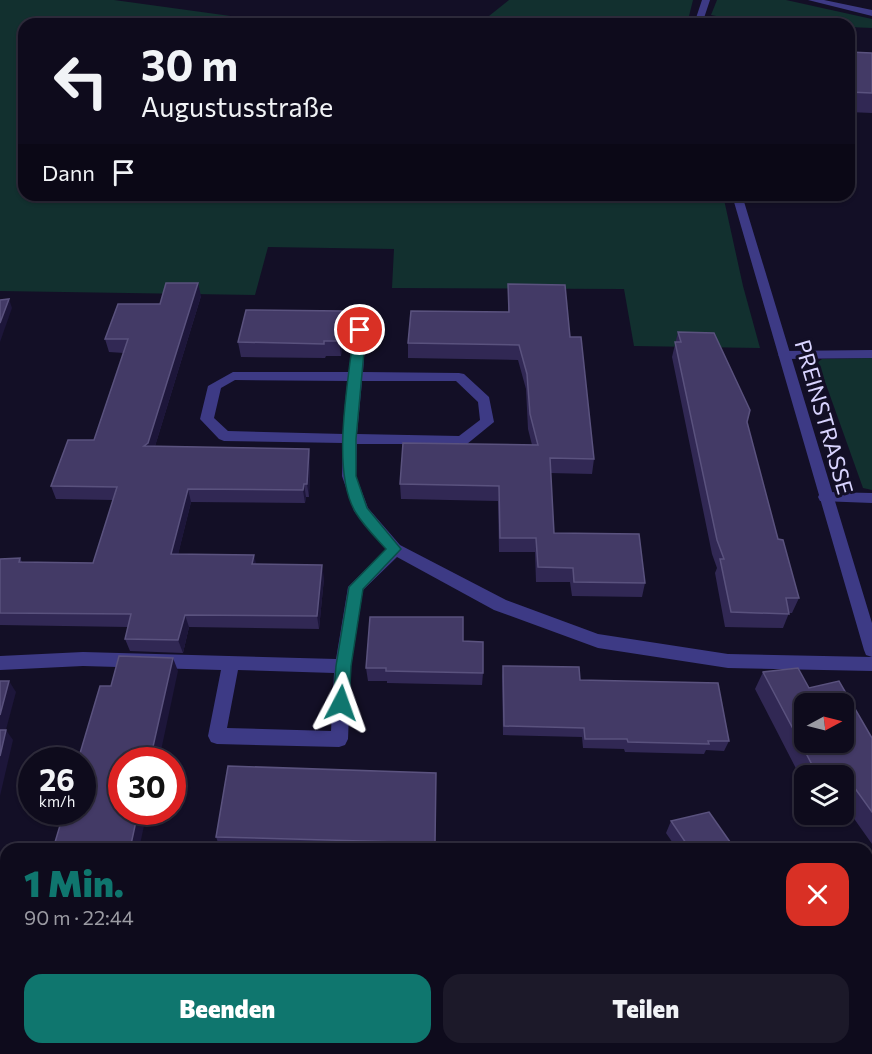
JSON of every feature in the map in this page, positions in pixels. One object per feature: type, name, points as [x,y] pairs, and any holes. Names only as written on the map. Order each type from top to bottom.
[{"type":"street","points":[[700,18],[706,0]]},
{"type":"street","points":[[812,0],[872,13]]},
{"type":"street","name":"PREINSTRASSE","points":[[739,201],[872,650]]},
{"type":"street","points":[[360,330],[349,476],[361,511],[394,549],[500,605],[598,641],[728,661],[872,664]]},
{"type":"street","points":[[784,355],[872,354]]},
{"type":"street","points":[[233,376],[459,377],[484,400],[487,422],[462,441],[350,439],[224,436],[207,419],[215,386],[233,376]]},
{"type":"street","points":[[825,496],[872,498]]},
{"type":"street","points":[[231,663],[217,736],[339,739],[344,666],[356,587],[394,549]]},
{"type":"street","points":[[0,663],[83,659],[344,666]]},
{"type":"green space","points":[[0,0],[114,0],[244,18],[18,18],[18,201],[724,201],[743,286],[760,348],[634,346],[624,289],[392,288],[394,249],[268,247],[255,295],[0,291]]},
{"type":"green space","points":[[509,0],[693,0],[688,18],[486,18]]},
{"type":"green space","points":[[717,0],[786,0],[872,19],[872,28],[855,27],[855,18],[726,18],[711,15]]},
{"type":"green space","points":[[872,358],[872,490],[863,488],[818,362],[822,359]]},
{"type":"building","points":[[855,52],[872,53],[872,93],[855,92]]},
{"type":"building","points":[[166,283],[198,283],[148,443],[144,446],[309,449],[307,484],[304,484],[303,490],[188,489],[171,554],[254,555],[252,564],[322,565],[317,616],[185,615],[178,640],[125,639],[131,614],[0,613],[0,559],[20,558],[19,562],[93,563],[117,487],[51,486],[68,440],[94,440],[128,339],[105,339],[118,304],[160,304]]},
{"type":"building","points":[[508,284],[565,285],[570,337],[581,337],[594,459],[550,458],[554,533],[639,534],[645,583],[574,582],[573,568],[538,567],[536,538],[500,538],[499,486],[400,484],[403,443],[538,445],[530,414],[527,374],[519,345],[408,343],[411,311],[509,312]]},
{"type":"building","points":[[9,299],[0,323],[0,300]]},
{"type":"building","points":[[246,310],[343,311],[339,341],[324,341],[324,344],[238,342]]},
{"type":"building","points":[[678,332],[714,333],[750,410],[747,422],[778,539],[783,540],[799,598],[786,598],[789,614],[731,612],[720,559],[724,559],[717,540],[675,342],[681,342]]},
{"type":"building","points":[[370,617],[463,617],[463,641],[483,642],[483,673],[386,671],[386,668],[366,668]]},
{"type":"building","points":[[119,656],[173,658],[153,747],[108,747],[108,825],[135,825],[131,843],[55,843],[60,825],[96,825],[96,747],[82,747],[100,686],[111,686]]},
{"type":"building","points":[[503,666],[579,667],[580,680],[718,683],[729,741],[708,741],[709,744],[628,742],[627,739],[585,739],[584,728],[504,726]]},
{"type":"building","points":[[798,668],[809,688],[839,681],[846,693],[794,693],[794,731],[763,672]]},
{"type":"building","points":[[0,681],[9,681],[0,715]]},
{"type":"building","points":[[854,707],[872,738],[872,812],[854,787],[854,765],[812,765],[806,753],[854,753]]},
{"type":"building","points":[[0,730],[6,730],[0,756]]},
{"type":"building","points":[[228,766],[436,773],[435,843],[216,837]]},
{"type":"building","points":[[709,812],[731,843],[686,843],[671,821]]},
{"type":"route","points":[[341,703],[356,587],[394,549],[361,511],[349,476],[360,330]]}]
